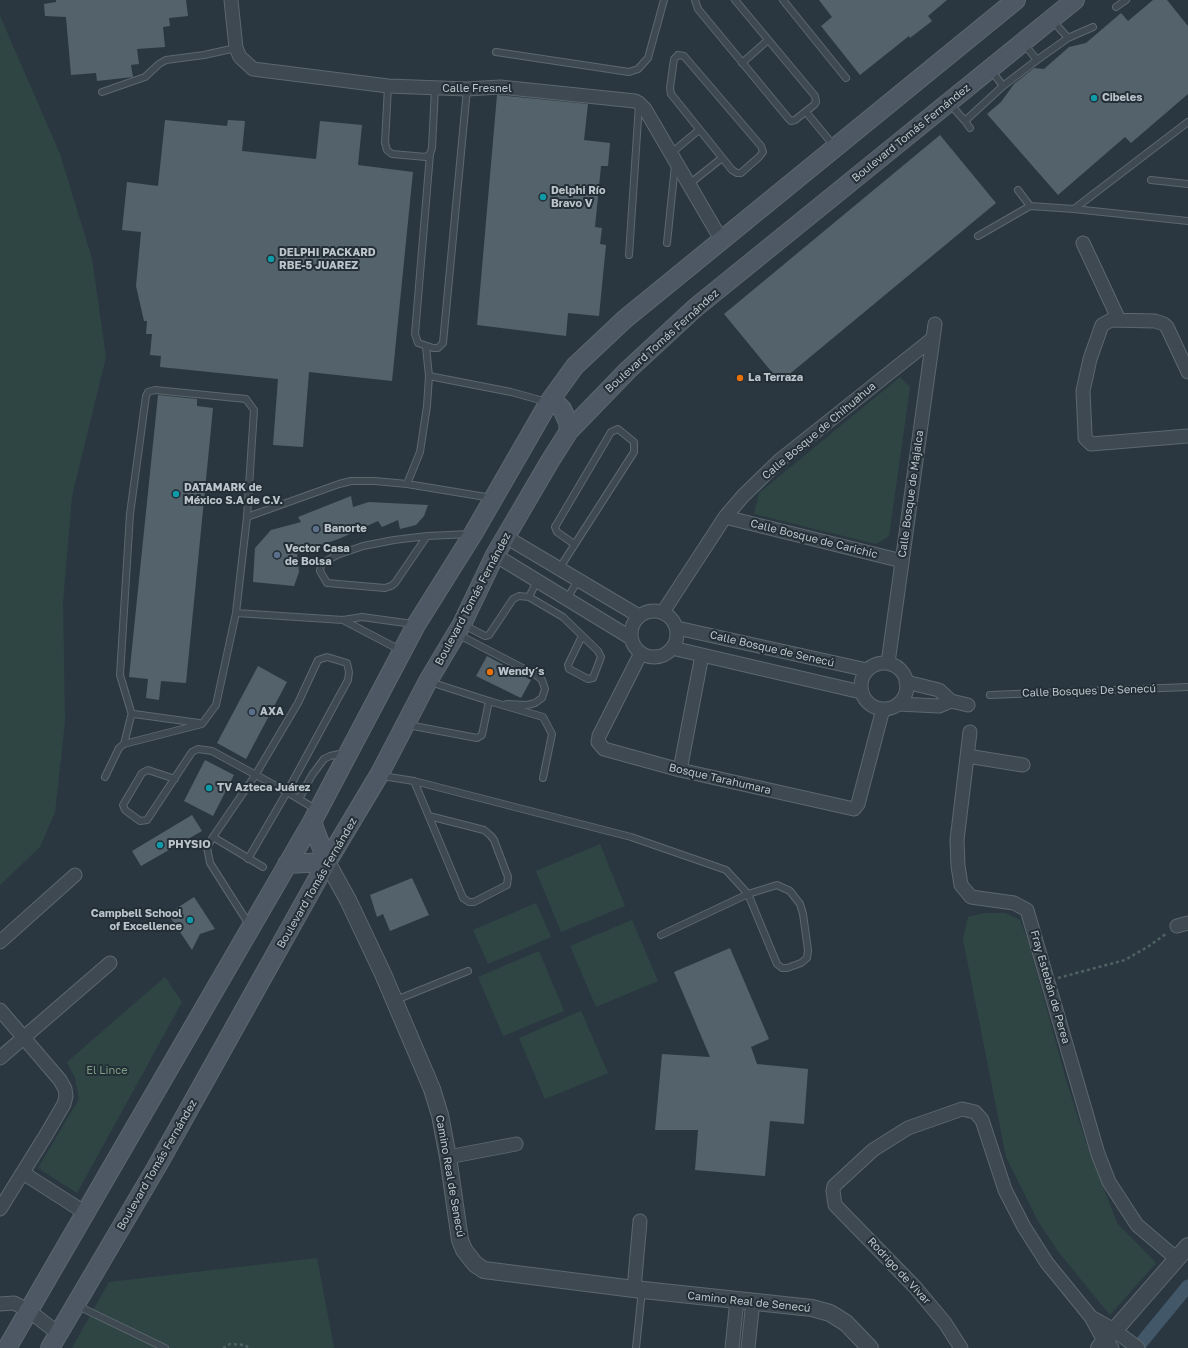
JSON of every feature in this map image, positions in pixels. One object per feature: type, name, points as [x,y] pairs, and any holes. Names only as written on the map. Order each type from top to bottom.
[{"type":"main road","points":[[7,1348],[84,1212],[315,816],[416,625],[473,534],[549,402],[575,366],[625,319],[1016,0]]},
{"type":"main road","name":"Boulevard Tomás Fernández","points":[[55,1341],[156,1168],[327,862],[379,775],[428,681],[459,629],[495,555],[569,431],[628,370],[695,308],[1075,0]]},
{"type":"main road","points":[[549,402],[558,405],[562,409],[568,422],[569,431]]},
{"type":"main road","points":[[287,864],[327,862],[315,816]]},
{"type":"street","name":"Calle Fresnel","points":[[232,0],[236,48],[240,58],[253,69],[388,86],[467,89],[500,87],[635,101],[639,103]]},
{"type":"street","points":[[639,103],[645,109],[722,241]]},
{"type":"street","points":[[1083,244],[1119,320]]},
{"type":"street","points":[[1188,372],[1167,327],[1164,324],[1155,321],[1109,321],[1102,325],[1090,360],[1083,391],[1085,438],[1093,444],[1188,436]]},
{"type":"street","name":"Calle Bosque de Majalca","points":[[888,663],[935,324]]},
{"type":"street","name":"Calle Bosque de Chihuahua","points":[[663,612],[725,517],[780,460],[932,339]]},
{"type":"street","name":"Calle Bosque de Carichic","points":[[725,517],[902,561]]},
{"type":"street","points":[[506,537],[639,616]]},
{"type":"street","points":[[495,555],[631,638],[636,648],[642,653],[655,657],[666,653],[672,648],[677,636],[677,628],[669,616],[663,612],[650,611],[639,616],[634,622],[631,638]]},
{"type":"street","name":"Calle Bosque de Senecú","points":[[677,628],[867,670]]},
{"type":"street","name":"Calle Bosque de Senecú","points":[[672,648],[861,692]]},
{"type":"street","name":"Bosque Tarahumara","points":[[642,653],[599,736],[598,742],[604,749],[680,770],[851,809],[858,804],[883,709]]},
{"type":"street","points":[[680,770],[702,655]]},
{"type":"street","points":[[898,704],[903,698],[906,682],[904,675],[899,668],[888,663],[880,663],[867,670],[861,684],[861,692],[870,705],[883,709],[898,704],[939,706],[951,701]]},
{"type":"street","points":[[906,682],[939,690],[951,701],[968,705]]},
{"type":"street","name":"Fray Estebán de Perea","points":[[970,732],[956,840],[961,885],[971,897],[1014,903],[1027,910],[1031,919],[1098,1154],[1109,1182],[1137,1225],[1177,1259]]},
{"type":"street","points":[[967,756],[1023,765]]},
{"type":"street","name":"Camino Real de Senecú","points":[[327,862],[348,900],[432,1089],[440,1115],[448,1157],[460,1240],[464,1250],[475,1264],[484,1270],[638,1290],[812,1308],[830,1313],[846,1324],[870,1348]]},
{"type":"street","points":[[0,942],[75,875]]},
{"type":"street","points":[[0,1058],[110,963]]},
{"type":"street","points":[[0,1010],[22,1038],[60,1080],[65,1089],[66,1096],[64,1104],[0,1209]]},
{"type":"street","name":"Rodrigo de Vivar","points":[[961,1348],[945,1323],[915,1287],[879,1248],[840,1211],[835,1205],[833,1199],[834,1186],[873,1150],[908,1128],[957,1110],[969,1110],[974,1112],[982,1120],[1005,1190],[1024,1227],[1047,1263],[1111,1341]]},
{"type":"street","points":[[448,1157],[516,1144]]},
{"type":"street","points":[[23,1173],[84,1212]]},
{"type":"street","points":[[638,1290],[640,1221]]},
{"type":"street","points":[[1138,1348],[1111,1341],[1188,1246]]},
{"type":"street","points":[[732,1348],[745,1301]]},
{"type":"street","points":[[745,1301],[748,1348]]},
{"type":"street","points":[[0,1304],[14,1303],[28,1310],[55,1341]]},
{"type":"lane","points":[[496,52],[628,72],[638,69],[648,58],[664,0]]},
{"type":"lane","points":[[695,0],[698,9],[742,63],[788,118],[791,121],[795,120],[816,102],[815,96],[735,0]]},
{"type":"lane","points":[[783,0],[846,78]]},
{"type":"lane","points":[[1116,7],[1126,0]]},
{"type":"lane","points":[[1052,19],[1068,38]]},
{"type":"lane","points":[[965,121],[1003,86],[1037,60],[1068,38],[1093,27]]},
{"type":"lane","points":[[742,63],[768,40]]},
{"type":"lane","points":[[1023,42],[1037,60]]},
{"type":"lane","points":[[102,92],[145,77],[159,64],[166,60],[204,55],[236,48]]},
{"type":"lane","points":[[678,55],[684,56],[761,146],[762,152],[759,157],[741,173],[737,173],[732,170],[699,130],[671,94],[670,88],[674,59],[678,55]]},
{"type":"lane","points":[[990,69],[1003,86]]},
{"type":"lane","points":[[388,86],[385,143],[387,150],[392,154],[426,157],[430,154]]},
{"type":"lane","points":[[434,88],[415,334],[418,343],[426,347],[438,348],[443,343],[467,89]]},
{"type":"lane","points":[[948,102],[970,128]]},
{"type":"lane","points":[[629,254],[639,103]]},
{"type":"lane","points":[[806,112],[834,147]]},
{"type":"lane","points":[[1074,209],[1188,122]]},
{"type":"lane","points":[[667,243],[673,159],[699,130]]},
{"type":"lane","points":[[688,185],[722,158]]},
{"type":"lane","points":[[1151,180],[1188,184]]},
{"type":"lane","points":[[1018,190],[1030,206]]},
{"type":"lane","points":[[978,236],[1030,206],[1188,221]]},
{"type":"lane","points":[[407,484],[420,452],[427,406],[429,376],[426,347]]},
{"type":"lane","points":[[429,376],[511,392],[549,402]]},
{"type":"lane","points":[[105,777],[119,748],[124,744],[202,724],[216,705],[236,613],[248,517],[254,410],[246,399],[155,390],[148,392],[146,396],[130,514],[120,675],[132,715],[124,744]]},
{"type":"lane","points":[[559,568],[634,452],[634,442],[618,429],[611,432],[555,527],[557,532],[574,544]]},
{"type":"lane","points":[[248,517],[351,481],[375,481],[407,484],[494,498]]},
{"type":"lane","points":[[427,536],[391,586],[385,588],[327,582],[320,571],[321,564],[337,555],[363,546],[427,536],[473,534]]},
{"type":"lane","points":[[567,599],[578,580]]},
{"type":"lane","points":[[529,597],[537,581]]},
{"type":"lane","points":[[459,629],[485,636],[489,635],[513,599],[519,596],[529,597],[563,617],[598,651],[601,657],[592,678],[590,679],[587,679],[569,669],[568,665],[582,636]]},
{"type":"lane","points":[[236,613],[343,620],[362,617],[416,625]]},
{"type":"lane","points":[[343,620],[402,651]]},
{"type":"lane","points":[[459,629],[542,680],[545,689],[544,694],[535,703],[527,705],[498,704]]},
{"type":"lane","points":[[248,859],[287,792],[348,680],[349,672],[347,663],[327,657],[318,660],[298,703],[256,774],[207,847],[210,863],[251,928]]},
{"type":"lane","points":[[428,681],[488,702],[543,717],[552,734],[543,778]]},
{"type":"lane","name":"Calle Bosques De Senecú","points":[[990,695],[1188,687]]},
{"type":"lane","points":[[406,724],[474,739],[482,734],[488,702]]},
{"type":"lane","points":[[132,715],[202,724]]},
{"type":"lane","points":[[175,779],[148,770],[142,773],[123,805],[125,810],[140,822],[147,820],[175,779],[192,752],[205,749],[212,751],[256,774],[299,799],[315,816]]},
{"type":"lane","points":[[299,799],[312,775],[324,759],[348,752]]},
{"type":"lane","points":[[379,775],[414,782],[631,837],[726,870],[748,894],[777,964],[782,968],[787,968],[801,963],[807,958],[808,950],[803,914],[800,904],[790,891],[777,885],[748,894],[661,935]]},
{"type":"lane","points":[[414,782],[463,898],[469,902],[474,902],[507,885],[508,877],[494,840],[491,836],[484,830],[429,816]]},
{"type":"lane","points":[[213,837],[263,867]]},
{"type":"lane","points":[[394,1001],[468,971]]},
{"type":"lane","points":[[636,1348],[638,1290]]},
{"type":"lane","points":[[76,1305],[165,1348]]},
{"type":"path","points":[[1048,981],[1125,960],[1182,924]]},
{"type":"path","points":[[223,1348],[230,1344],[250,1348]]},
{"type":"green space","points":[[0,16],[60,154],[92,259],[106,357],[72,496],[63,602],[65,722],[55,812],[40,847],[0,885]]},
{"type":"green space","points":[[900,377],[910,387],[889,536],[876,544],[754,514],[759,493]]},
{"type":"green space","points":[[600,844],[625,906],[561,932],[536,871]]},
{"type":"green space","points":[[536,903],[551,937],[488,964],[473,930]]},
{"type":"green space","points":[[985,913],[1005,913],[1020,920],[1029,944],[1066,1080],[1086,1142],[1117,1223],[1156,1263],[1110,1315],[1057,1250],[1038,1221],[1006,1157],[963,939],[968,917]]},
{"type":"green space","points":[[632,920],[658,981],[596,1007],[570,946]]},
{"type":"green space","points":[[539,951],[564,1011],[503,1036],[478,977]]},
{"type":"green space","name":"El Lince","points":[[165,977],[182,1002],[77,1193],[38,1168],[79,1099],[75,1078],[67,1062]]},
{"type":"green space","points":[[581,1011],[608,1073],[545,1099],[519,1038]]},
{"type":"green space","points":[[317,1258],[334,1348],[72,1348],[109,1282]]},
{"type":"building","points":[[56,0],[186,0],[188,16],[169,18],[170,26],[163,27],[165,47],[137,49],[139,64],[131,65],[133,77],[97,81],[96,73],[71,75],[66,17],[45,16],[44,4],[56,2]]},
{"type":"building","points":[[819,0],[947,0],[928,16],[932,21],[910,38],[909,36],[860,75],[821,26],[832,17]]},
{"type":"building","name":"Cibeles","points":[[1153,0],[1167,0],[1188,26],[1188,94],[1131,143],[1125,137],[1058,195],[987,114],[1001,102],[1014,84],[1034,68],[1044,69],[1069,47],[1086,43],[1121,13],[1128,21]]},
{"type":"building","name":"Delphi Río Bravo V","points":[[497,95],[588,104],[584,140],[610,143],[608,166],[601,166],[595,227],[602,228],[600,244],[606,245],[599,316],[568,313],[566,336],[477,325]]},
{"type":"building","name":"DELPHI PACKARD RBE-5 JUAREZ","points":[[165,120],[227,126],[228,120],[245,121],[242,151],[316,159],[320,121],[362,125],[358,165],[413,172],[392,381],[309,372],[303,447],[273,445],[278,379],[160,367],[161,356],[150,355],[152,334],[146,334],[147,321],[144,321],[136,286],[141,232],[122,230],[127,182],[158,186]]},
{"type":"building","points":[[940,135],[996,203],[780,382],[724,314]]},
{"type":"building","name":"DATAMARK de México S.A de C.V.","points":[[158,395],[197,399],[197,406],[213,408],[186,683],[161,681],[159,700],[146,698],[148,679],[129,677]]},
{"type":"building","points":[[351,496],[353,507],[369,502],[428,505],[424,516],[416,525],[400,529],[398,520],[382,527],[378,521],[341,538],[297,554],[299,572],[294,586],[253,582],[255,548],[271,530],[301,522],[298,517]]},
{"type":"building","points":[[487,656],[531,680],[521,698],[476,676]]},
{"type":"building","name":"AXA","points":[[258,666],[287,682],[246,759],[217,743]]},
{"type":"building","name":"TV Azteca Juárez","points":[[205,760],[234,775],[213,816],[184,801]]},
{"type":"building","name":"PHYSIO","points":[[192,815],[202,831],[141,866],[132,851]]},
{"type":"building","points":[[412,878],[429,915],[390,931],[383,914],[377,917],[370,895]]},
{"type":"building","name":"Campbell School of Excellence","points":[[194,897],[215,929],[200,934],[192,950],[168,914]]},
{"type":"building","points":[[730,948],[769,1039],[751,1047],[757,1064],[808,1069],[804,1124],[770,1121],[765,1176],[695,1170],[698,1130],[655,1130],[662,1054],[710,1057],[674,972]]},
{"type":"waterway","points":[[1137,1348],[1188,1286]]},
{"type":"place","name":"Cibeles","points":[[1094,98]]},
{"type":"place","name":"Delphi Río Bravo V","points":[[543,197]]},
{"type":"place","name":"DELPHI PACKARD RBE-5 JUAREZ","points":[[271,259]]},
{"type":"place","name":"La Terraza","points":[[740,378]]},
{"type":"place","name":"DATAMARK de México S.A de C.V.","points":[[176,494]]},
{"type":"place","name":"Banorte","points":[[316,529]]},
{"type":"place","name":"Vector Casa de Bolsa","points":[[277,555]]},
{"type":"place","name":"Wendy´s","points":[[490,672]]},
{"type":"place","name":"AXA","points":[[252,712]]},
{"type":"place","name":"TV Azteca Juárez","points":[[209,788]]},
{"type":"place","name":"PHYSIO","points":[[160,845]]},
{"type":"place","name":"Campbell School of Excellence","points":[[190,920]]}]
